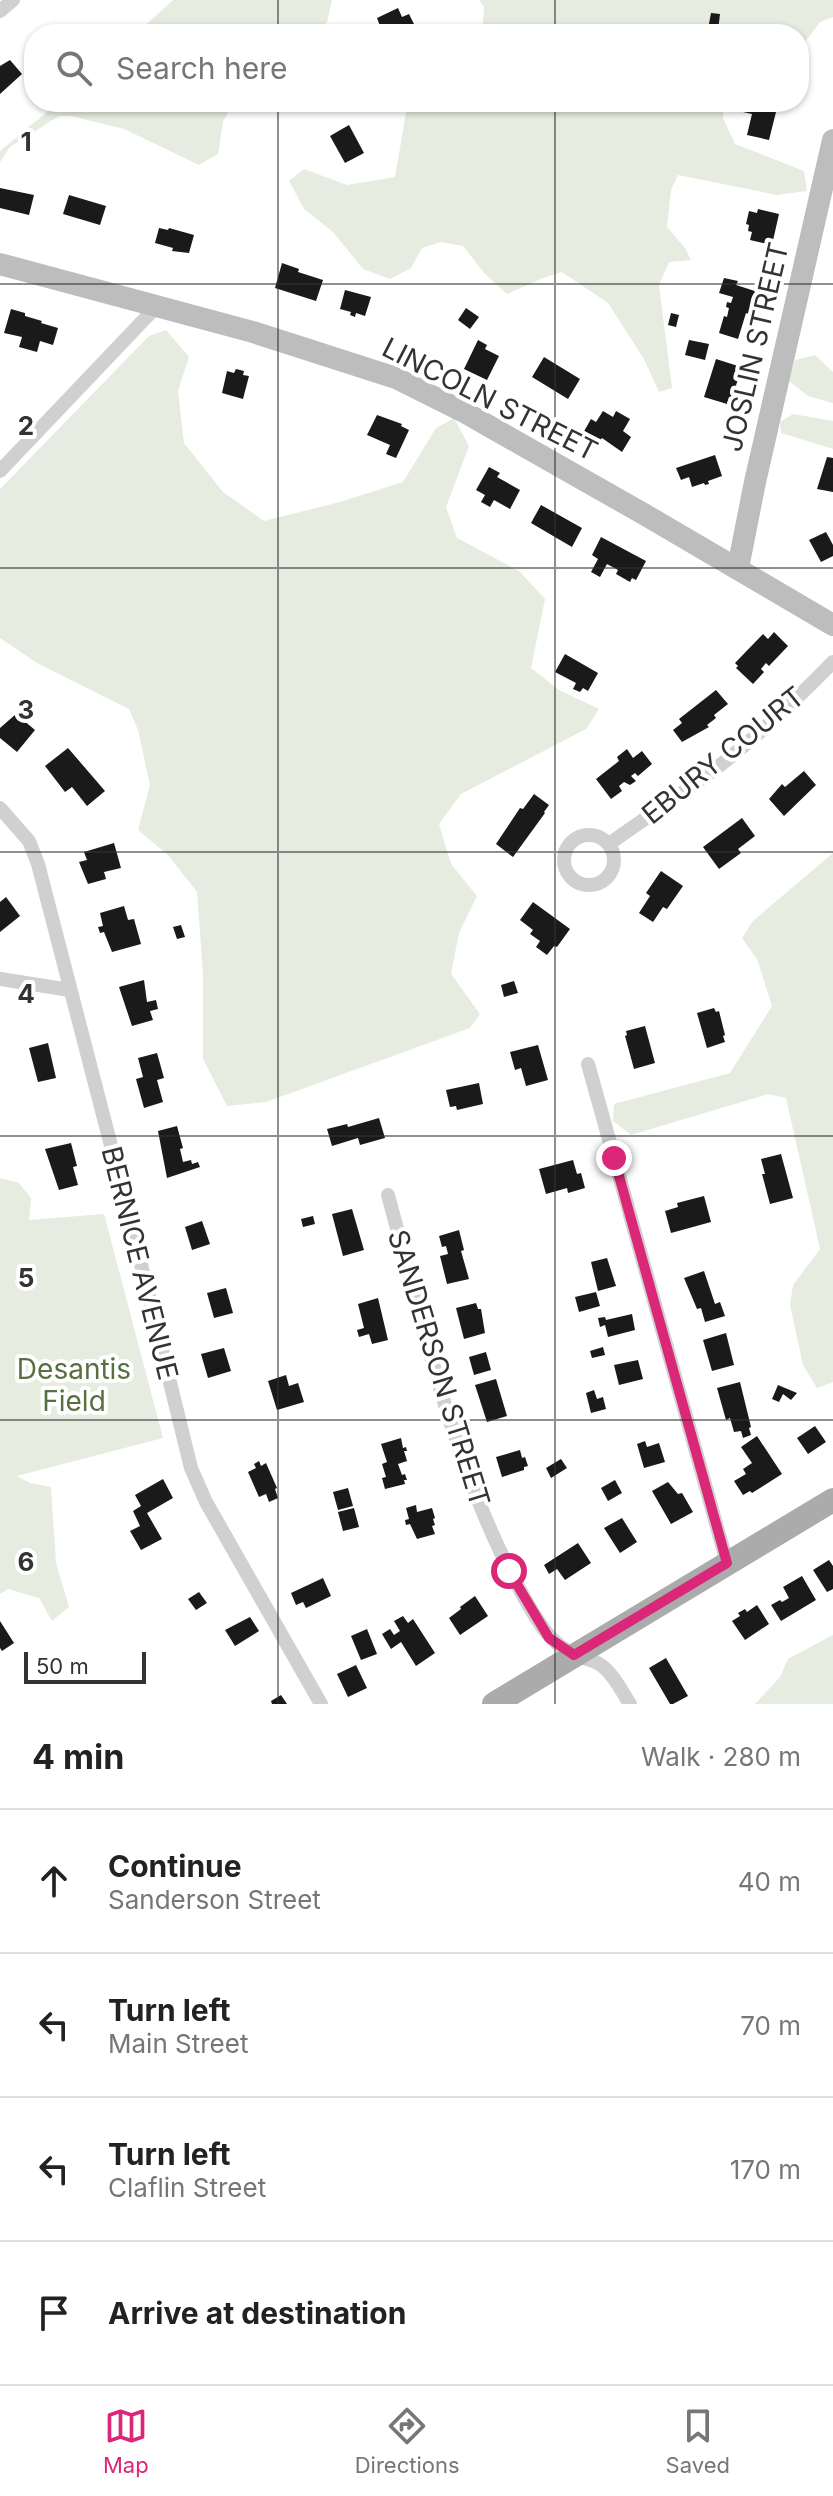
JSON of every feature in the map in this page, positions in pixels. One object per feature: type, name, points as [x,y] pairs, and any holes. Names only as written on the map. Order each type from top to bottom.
[{"type":"main road","points":[[494,1704],[833,1500]]},
{"type":"street","points":[[0,11],[13,0]]},
{"type":"street","name":"JOSLIN STREET","points":[[738,568],[833,140]]},
{"type":"street","name":"LINCOLN STREET","points":[[0,264],[276,338],[396,378],[466,413],[833,625]]},
{"type":"street","points":[[0,471],[156,307]]},
{"type":"street","name":"EBURY COURT","points":[[609,844],[740,749],[790,707],[833,662]]},
{"type":"street","name":"BERNICE AVENUE","points":[[0,808],[22,831],[34,851],[194,1477],[321,1704]]},
{"type":"street","points":[[0,979],[70,990]]},
{"type":"street","points":[[588,1064],[727,1563]]},
{"type":"street","name":"SANDERSON STREET","points":[[388,1195],[445,1405],[480,1508],[509,1571],[549,1638],[574,1655],[598,1662],[613,1676],[630,1704]]},
{"type":"green space","points":[[173,0],[332,0],[325,24],[147,24]]},
{"type":"green space","points":[[479,0],[833,0],[833,17],[820,22],[809,37],[809,24],[483,24],[484,7]]},
{"type":"green space","points":[[47,112],[228,112],[223,122],[218,154],[199,165],[124,129],[71,116],[59,116],[10,147],[0,162],[0,151]]},
{"type":"green space","points":[[723,112],[735,144],[804,171],[807,191],[777,195],[678,175],[671,190],[667,227],[691,260],[669,262],[659,285],[672,388],[659,392],[644,359],[608,303],[562,272],[507,294],[485,274],[463,246],[441,242],[422,248],[411,268],[390,279],[363,269],[333,232],[304,209],[289,181],[304,169],[347,185],[395,177],[406,113]]},
{"type":"green space","points":[[166,330],[189,357],[178,391],[184,443],[223,492],[264,521],[403,482],[436,428],[454,418],[469,446],[446,507],[457,538],[519,571],[545,599],[531,668],[559,690],[599,709],[586,729],[461,794],[439,824],[451,864],[477,896],[459,933],[451,974],[480,1014],[470,1028],[266,1102],[227,1106],[203,1059],[203,974],[197,892],[168,855],[138,830],[150,785],[138,730],[129,709],[37,663],[0,638],[0,489],[149,336]]},
{"type":"green space","points":[[815,355],[833,372],[833,403],[808,396],[789,381],[795,360]]},
{"type":"green space","points":[[793,414],[833,421],[833,449],[781,433],[780,422]]},
{"type":"green space","points":[[833,853],[833,1382],[817,1388],[803,1365],[790,1305],[793,1285],[820,1249],[786,1098],[768,1094],[631,1135],[613,1121],[614,1104],[730,1073],[772,1006],[757,959],[742,938],[753,921]]},
{"type":"green space","name":"Desantis Field","points":[[0,1178],[19,1183],[31,1198],[29,1220],[104,1214],[163,1438],[17,1476],[30,1483],[51,1487],[56,1563],[69,1607],[52,1621],[39,1598],[8,1589],[0,1594]]},
{"type":"green space","points":[[833,1635],[833,1704],[755,1704],[780,1677],[788,1659]]},
{"type":"building","points":[[398,8],[402,17],[409,14],[414,24],[379,24],[377,18]]},
{"type":"building","points":[[711,13],[720,14],[719,24],[709,24]]},
{"type":"building","points":[[10,60],[22,74],[0,94],[0,66]]},
{"type":"building","points":[[743,112],[776,112],[769,140],[747,135],[752,114]]},
{"type":"building","points":[[349,125],[364,153],[345,163],[330,136]]},
{"type":"building","points":[[0,188],[34,195],[29,215],[0,208]]},
{"type":"building","points":[[69,195],[106,206],[100,225],[63,214]]},
{"type":"building","points":[[758,209],[779,214],[772,245],[750,240],[752,232],[748,231],[749,225],[746,224],[749,211],[757,213]]},
{"type":"building","points":[[159,228],[194,235],[189,253],[172,251],[173,248],[155,243]]},
{"type":"building","points":[[282,263],[323,280],[316,301],[275,288]]},
{"type":"building","points":[[724,278],[738,281],[736,285],[758,292],[751,315],[746,313],[738,339],[719,333],[724,316],[727,317],[727,302],[731,303],[733,297],[719,293]]},
{"type":"building","points":[[345,290],[371,297],[365,316],[356,313],[355,317],[350,315],[351,312],[340,309]]},
{"type":"building","points":[[466,308],[479,317],[470,329],[458,320]]},
{"type":"building","points":[[11,309],[58,328],[53,345],[40,341],[37,352],[19,347],[22,337],[4,333]]},
{"type":"building","points":[[671,313],[679,315],[676,327],[668,325]]},
{"type":"building","points":[[478,340],[487,345],[485,349],[499,356],[487,380],[464,369]]},
{"type":"building","points":[[689,340],[709,344],[705,360],[685,355]]},
{"type":"building","points":[[544,357],[580,379],[568,399],[532,377]]},
{"type":"building","points":[[716,359],[738,366],[736,375],[739,376],[727,404],[704,397]]},
{"type":"building","points":[[236,369],[249,376],[243,399],[222,393],[227,371],[234,373]]},
{"type":"building","points":[[603,411],[613,417],[616,411],[630,419],[623,431],[631,437],[622,452],[602,438],[599,442],[583,433],[591,419],[596,422]]},
{"type":"building","points":[[377,415],[402,424],[409,430],[396,458],[386,454],[390,445],[367,435]]},
{"type":"building","points":[[715,455],[722,476],[708,481],[709,484],[692,487],[689,477],[681,480],[676,468]]},
{"type":"building","points":[[827,457],[833,458],[833,492],[817,489]]},
{"type":"building","points":[[489,467],[500,473],[497,477],[520,490],[510,509],[494,500],[490,507],[481,502],[485,495],[476,490]]},
{"type":"building","points":[[541,505],[582,528],[572,547],[531,523]]},
{"type":"building","points":[[826,532],[833,545],[833,556],[821,562],[809,540]]},
{"type":"building","points":[[601,537],[646,561],[636,580],[632,578],[630,582],[607,564],[600,577],[591,572],[598,559],[592,555]]},
{"type":"building","points":[[774,632],[788,646],[769,666],[766,663],[761,669],[764,672],[753,684],[736,668],[735,663],[763,634],[768,639]]},
{"type":"building","points":[[565,654],[598,673],[588,691],[573,689],[576,683],[555,672]]},
{"type":"building","points":[[716,690],[728,704],[714,715],[716,718],[707,725],[709,727],[682,742],[673,730],[682,723],[679,719]]},
{"type":"building","points":[[16,714],[35,730],[17,752],[0,738],[0,728]]},
{"type":"building","points":[[68,748],[105,791],[87,806],[72,787],[65,792],[45,766]]},
{"type":"building","points":[[627,749],[633,758],[642,751],[652,764],[638,776],[635,773],[631,776],[636,781],[630,785],[624,782],[619,786],[622,791],[611,799],[596,779],[619,761],[617,757]]},
{"type":"building","points":[[804,771],[816,785],[784,816],[769,799],[782,784],[785,787]]},
{"type":"building","points":[[534,794],[549,805],[513,857],[496,844],[520,808],[523,809]]},
{"type":"building","points":[[742,818],[755,836],[738,849],[741,853],[719,869],[703,847]]},
{"type":"building","points":[[114,843],[121,868],[104,872],[106,879],[88,884],[79,862],[87,860],[84,852]]},
{"type":"building","points":[[661,871],[683,886],[667,909],[663,907],[653,922],[639,913],[650,896],[646,893]]},
{"type":"building","points":[[6,897],[20,916],[0,932],[0,902]]},
{"type":"building","points":[[533,902],[570,929],[547,955],[536,947],[540,941],[530,934],[533,930],[520,920]]},
{"type":"building","points":[[124,906],[128,920],[134,919],[141,944],[112,952],[104,932],[100,933],[98,927],[103,926],[100,913]]},
{"type":"building","points":[[181,925],[185,937],[177,939],[173,927]]},
{"type":"building","points":[[144,980],[147,1002],[156,1000],[158,1009],[150,1011],[153,1020],[132,1026],[119,987]]},
{"type":"building","points":[[514,981],[518,993],[504,997],[501,985]]},
{"type":"building","points":[[714,1008],[716,1012],[719,1011],[725,1042],[707,1048],[697,1013]]},
{"type":"building","points":[[645,1026],[655,1063],[634,1069],[626,1031]]},
{"type":"building","points":[[48,1043],[56,1078],[38,1082],[29,1048]]},
{"type":"building","points":[[538,1045],[548,1080],[526,1086],[521,1068],[515,1070],[510,1052]]},
{"type":"building","points":[[157,1053],[164,1078],[157,1080],[163,1102],[144,1108],[136,1079],[143,1077],[138,1058]]},
{"type":"building","points":[[479,1083],[483,1104],[457,1110],[456,1106],[450,1107],[446,1090]]},
{"type":"building","points":[[379,1118],[385,1138],[360,1145],[358,1138],[332,1146],[327,1129]]},
{"type":"building","points":[[177,1126],[183,1162],[198,1162],[200,1167],[167,1178],[158,1131]]},
{"type":"building","points":[[71,1143],[78,1185],[59,1190],[45,1149]]},
{"type":"building","points":[[781,1154],[793,1198],[770,1204],[761,1159]]},
{"type":"building","points":[[573,1160],[585,1188],[568,1193],[567,1188],[546,1194],[539,1169]]},
{"type":"building","points":[[704,1196],[711,1222],[671,1233],[665,1211],[678,1207],[677,1203]]},
{"type":"building","points":[[352,1209],[364,1250],[343,1256],[332,1214]]},
{"type":"building","points":[[313,1216],[315,1224],[303,1227],[301,1219]]},
{"type":"building","points":[[202,1221],[210,1244],[192,1250],[185,1227]]},
{"type":"building","points":[[459,1230],[469,1279],[447,1284],[440,1256],[448,1254],[439,1236]]},
{"type":"building","points":[[607,1258],[616,1286],[598,1291],[591,1262]]},
{"type":"building","points":[[704,1271],[715,1304],[720,1302],[725,1316],[705,1322],[701,1308],[697,1309],[684,1278]]},
{"type":"building","points":[[226,1288],[233,1313],[214,1318],[207,1293]]},
{"type":"building","points":[[596,1292],[600,1306],[579,1312],[575,1297]]},
{"type":"building","points":[[378,1298],[388,1340],[372,1344],[369,1334],[359,1337],[357,1330],[364,1328],[358,1304]]},
{"type":"building","points":[[476,1303],[481,1309],[485,1333],[464,1339],[456,1308]]},
{"type":"building","points":[[632,1314],[635,1330],[608,1337],[605,1325],[600,1327],[598,1318],[605,1317],[606,1320]]},
{"type":"building","points":[[726,1333],[734,1365],[712,1371],[703,1340]]},
{"type":"building","points":[[603,1347],[605,1355],[592,1358],[590,1351]]},
{"type":"building","points":[[224,1348],[231,1371],[208,1378],[201,1354]]},
{"type":"building","points":[[486,1352],[491,1370],[474,1375],[469,1357]]},
{"type":"building","points":[[638,1360],[643,1379],[619,1385],[614,1365]]},
{"type":"building","points":[[286,1375],[289,1386],[298,1383],[304,1402],[277,1410],[268,1381]]},
{"type":"building","points":[[496,1379],[507,1416],[487,1422],[475,1385]]},
{"type":"building","points":[[740,1382],[751,1427],[751,1435],[743,1438],[741,1431],[734,1432],[730,1418],[726,1420],[717,1388]]},
{"type":"building","points":[[778,1385],[797,1393],[791,1400],[783,1394],[779,1402],[772,1399]]},
{"type":"building","points":[[594,1390],[597,1399],[603,1397],[606,1409],[591,1413],[586,1393]]},
{"type":"building","points":[[815,1426],[826,1442],[808,1454],[797,1438]]},
{"type":"building","points":[[757,1436],[782,1474],[752,1493],[743,1495],[734,1481],[746,1474],[743,1469],[752,1463],[741,1447]]},
{"type":"building","points":[[401,1438],[403,1448],[406,1447],[407,1461],[398,1464],[407,1480],[404,1480],[405,1484],[385,1489],[382,1478],[386,1477],[382,1464],[387,1462],[381,1444]]},
{"type":"building","points":[[645,1441],[647,1447],[659,1443],[665,1462],[644,1468],[637,1444]]},
{"type":"building","points":[[520,1450],[528,1466],[502,1477],[496,1457]]},
{"type":"building","points":[[561,1459],[567,1468],[551,1478],[546,1468]]},
{"type":"building","points":[[259,1461],[261,1466],[266,1463],[277,1488],[278,1498],[269,1502],[266,1494],[259,1497],[248,1472],[256,1468],[254,1464]]},
{"type":"building","points":[[163,1479],[173,1498],[147,1513],[162,1539],[141,1550],[130,1531],[140,1526],[133,1511],[141,1506],[135,1495]]},
{"type":"building","points":[[615,1480],[622,1493],[608,1501],[601,1488]]},
{"type":"building","points":[[668,1482],[678,1494],[682,1493],[693,1512],[671,1524],[652,1491]]},
{"type":"building","points":[[348,1488],[353,1506],[338,1510],[333,1492]]},
{"type":"building","points":[[416,1505],[417,1512],[432,1508],[435,1534],[417,1539],[410,1524],[406,1525],[405,1520],[409,1519],[406,1508]]},
{"type":"building","points":[[354,1508],[359,1527],[343,1531],[338,1512]]},
{"type":"building","points":[[622,1518],[637,1542],[620,1553],[604,1528]]},
{"type":"building","points":[[578,1543],[591,1563],[565,1580],[557,1569],[549,1574],[544,1565]]},
{"type":"building","points":[[829,1560],[833,1566],[833,1589],[827,1592],[813,1570]]},
{"type":"building","points":[[802,1576],[816,1600],[781,1621],[771,1605],[789,1598],[783,1587]]},
{"type":"building","points":[[323,1578],[331,1596],[306,1608],[303,1602],[296,1605],[291,1593]]},
{"type":"building","points":[[199,1592],[207,1603],[196,1610],[188,1599]]},
{"type":"building","points":[[475,1596],[488,1616],[460,1635],[449,1618]]},
{"type":"building","points":[[757,1605],[769,1624],[745,1640],[732,1621],[740,1616],[738,1613],[745,1609],[747,1612]]},
{"type":"building","points":[[403,1616],[408,1623],[413,1619],[435,1653],[416,1666],[401,1642],[391,1649],[382,1634],[390,1629],[394,1635],[400,1631],[394,1621]]},
{"type":"building","points":[[250,1617],[259,1631],[235,1646],[225,1630]]},
{"type":"building","points":[[0,1621],[14,1643],[2,1651],[0,1648]]},
{"type":"building","points":[[367,1629],[377,1654],[361,1660],[351,1636]]},
{"type":"building","points":[[666,1658],[688,1696],[673,1704],[670,1704],[649,1668]]},
{"type":"building","points":[[356,1665],[367,1688],[348,1697],[337,1674]]},
{"type":"building","points":[[281,1695],[287,1704],[272,1704],[271,1701]]},
{"type":"route","points":[[509,1571],[549,1638],[574,1655],[727,1563],[614,1158]]}]
